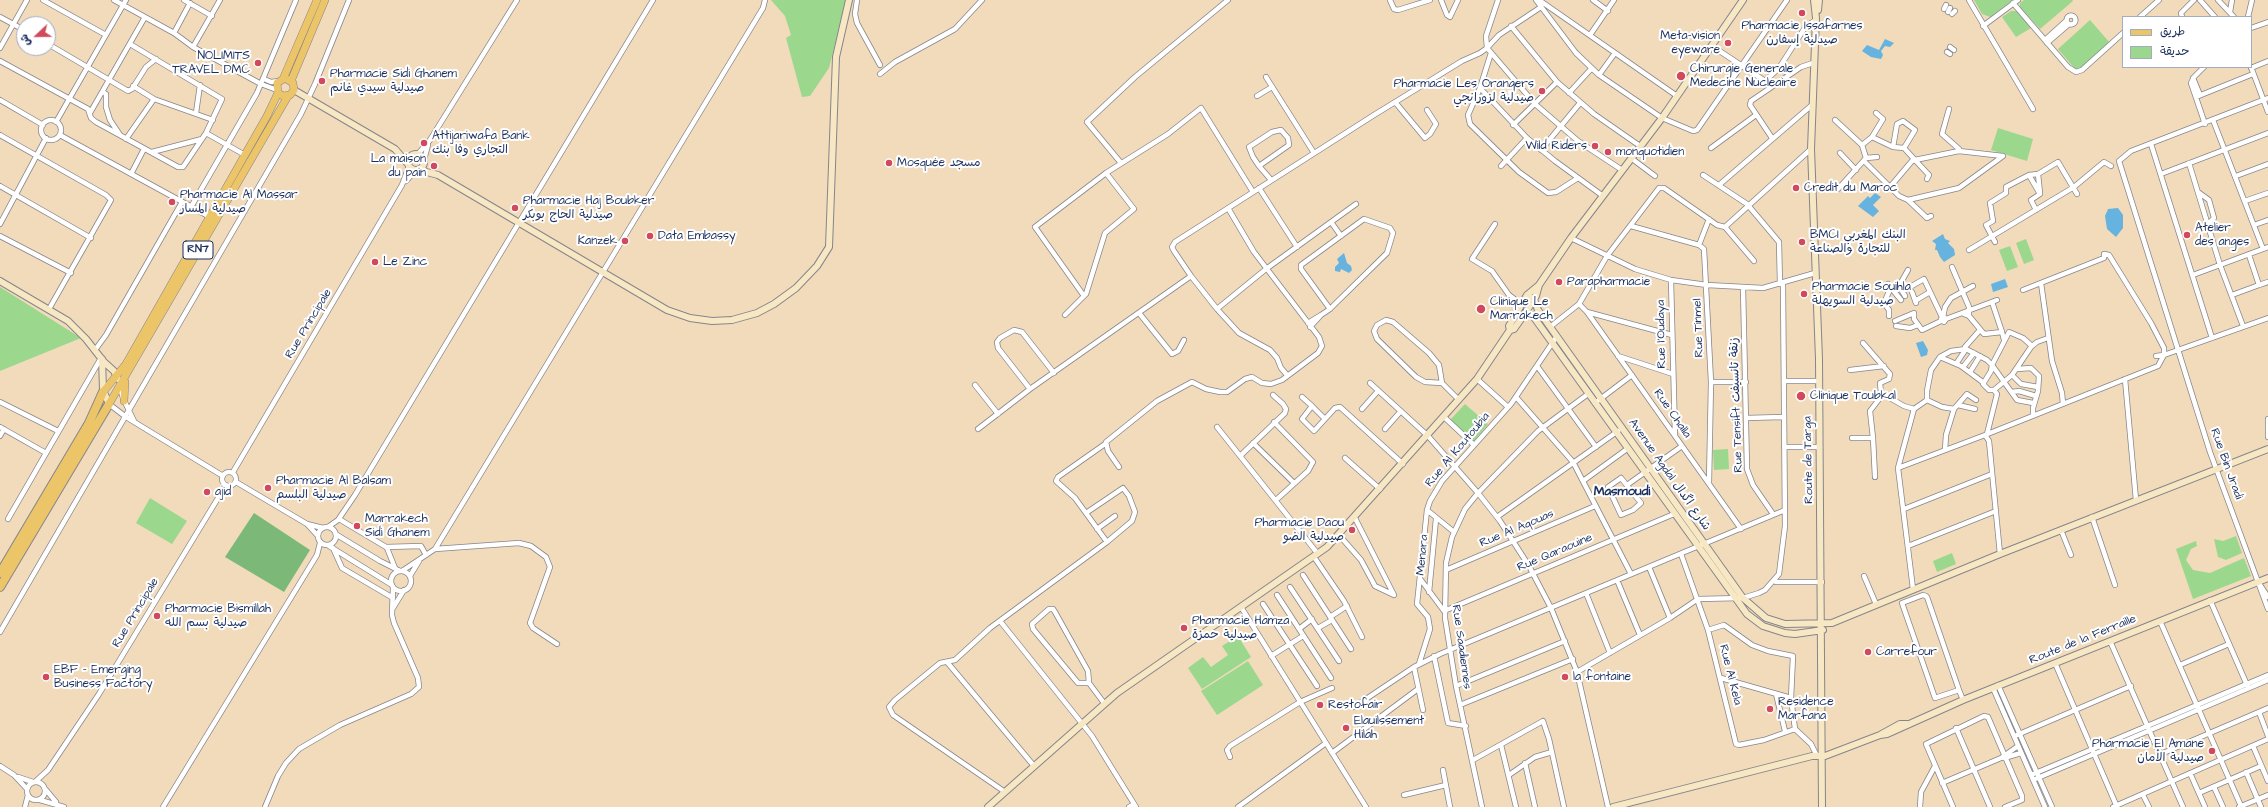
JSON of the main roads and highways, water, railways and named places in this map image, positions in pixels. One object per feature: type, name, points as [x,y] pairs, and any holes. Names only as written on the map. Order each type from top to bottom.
[{"type":"highway","name":"RN7","points":[[0,573],[89,422],[103,392]]},
{"type":"highway","name":"RN7","points":[[0,587],[109,404]]},
{"type":"main road","name":"RN7","points":[[103,392],[126,364],[245,155],[277,91],[317,0]]},
{"type":"main road","points":[[281,80],[292,81],[325,0]]},
{"type":"main road","name":"RN7","points":[[109,404],[120,388],[288,96],[294,90],[292,81]]},
{"type":"main road","points":[[277,91],[288,96]]},
{"type":"main road","points":[[124,401],[126,377]]},
{"type":"water","points":[[1885,39],[1894,43],[1890,47],[1885,46],[1881,51],[1883,55],[1881,59],[1871,57],[1862,51],[1867,45],[1879,50]]},
{"type":"water","points":[[1875,193],[1881,197],[1873,205],[1879,211],[1873,217],[1858,206],[1868,196],[1870,198]]},
{"type":"water","points":[[2118,208],[2123,215],[2123,228],[2116,237],[2107,229],[2105,216],[2108,209]]},
{"type":"water","points":[[1943,234],[1945,239],[1950,241],[1948,243],[1954,249],[1955,255],[1944,262],[1937,250],[1935,250],[1936,244],[1932,241]]},
{"type":"water","points":[[1344,253],[1347,263],[1351,266],[1352,270],[1349,273],[1341,269],[1340,272],[1335,271],[1335,267],[1339,263],[1337,259]]},
{"type":"water","points":[[2005,279],[2008,287],[1993,292],[1991,284]]},
{"type":"water","points":[[1923,341],[1928,350],[1927,355],[1921,357],[1916,343]]},
{"type":"place","name":"Pharmacie Issafarnes صيدلية إسفارن","points":[[1802,13]]},
{"type":"place","name":"Meta-vision eyeware","points":[[1728,43]]},
{"type":"place","name":"NOLIMITS TRAVEL DMC","points":[[258,63]]},
{"type":"place","name":"Chirurgie Generale Medecine Nucleaire","points":[[1681,76]]},
{"type":"place","name":"Pharmacie Sidi Ghanem صيدلية سيدي غانم","points":[[322,81]]},
{"type":"place","name":"Pharmacie Les Orangers صيدلية لزورانجي","points":[[1542,91]]},
{"type":"place","name":"Attijariwafa Bank التجاري وفا بنك","points":[[424,143]]},
{"type":"place","name":"Wild Riders","points":[[1595,146]]},
{"type":"place","name":"monquotidien","points":[[1608,152]]},
{"type":"place","name":"Mosquée مسجد","points":[[889,163]]},
{"type":"place","name":"La maison du pain","points":[[434,166]]},
{"type":"place","name":"Credit du Maroc","points":[[1796,188]]},
{"type":"place","name":"Pharmacie Al Massar صيدلية المسار","points":[[172,202]]},
{"type":"place","name":"Pharmacie Haj Boubker صيدلية الحاج بوبكر","points":[[515,208]]},
{"type":"place","name":"Atelier des anges","points":[[2187,235]]},
{"type":"place","name":"Data Embassy","points":[[650,236]]},
{"type":"place","name":"Kanzek","points":[[625,241]]},
{"type":"place","name":"BMCI البنك المغربي للتجارة والصناعة","points":[[1802,242]]},
{"type":"place","name":"Le Zinc","points":[[375,262]]},
{"type":"place","name":"Parapharmacie","points":[[1559,282]]},
{"type":"place","name":"Pharmacie Souihla صيدلية السويهلة","points":[[1804,294]]},
{"type":"place","name":"Clinique Le Marrakech","points":[[1481,309]]},
{"type":"place","name":"Clinique Toubkal","points":[[1801,396]]},
{"type":"place","name":"Pharmacie Al Balsam صيدلية البلسم","points":[[268,488]]},
{"type":"place","name":"ajid","points":[[207,492]]},
{"type":"place","name":"Marrakech Sidi Ghanem","points":[[357,526]]},
{"type":"place","name":"Pharmacie Daou صيدلية الضو","points":[[1352,530]]},
{"type":"place","name":"Pharmacie Bismillah صيدلية بسم الله","points":[[157,616]]},
{"type":"place","name":"Pharmacie Hamza صيدلية حمزة","points":[[1184,628]]},
{"type":"place","name":"Carrefour","points":[[1868,652]]},
{"type":"place","name":"EBF - Emerging Business Factory","points":[[46,677]]},
{"type":"place","name":"la fontaine","points":[[1565,677]]},
{"type":"place","name":"Restofair","points":[[1320,705]]},
{"type":"place","name":"Residence Marfana","points":[[1770,709]]},
{"type":"place","name":"Elauilssement Hilah","points":[[1346,728]]},
{"type":"place","name":"Pharmacie El Amane صيدلية الأمان","points":[[2212,751]]},
{"type":"district","name":"Masmoudi","points":[[1622,492]]}]
